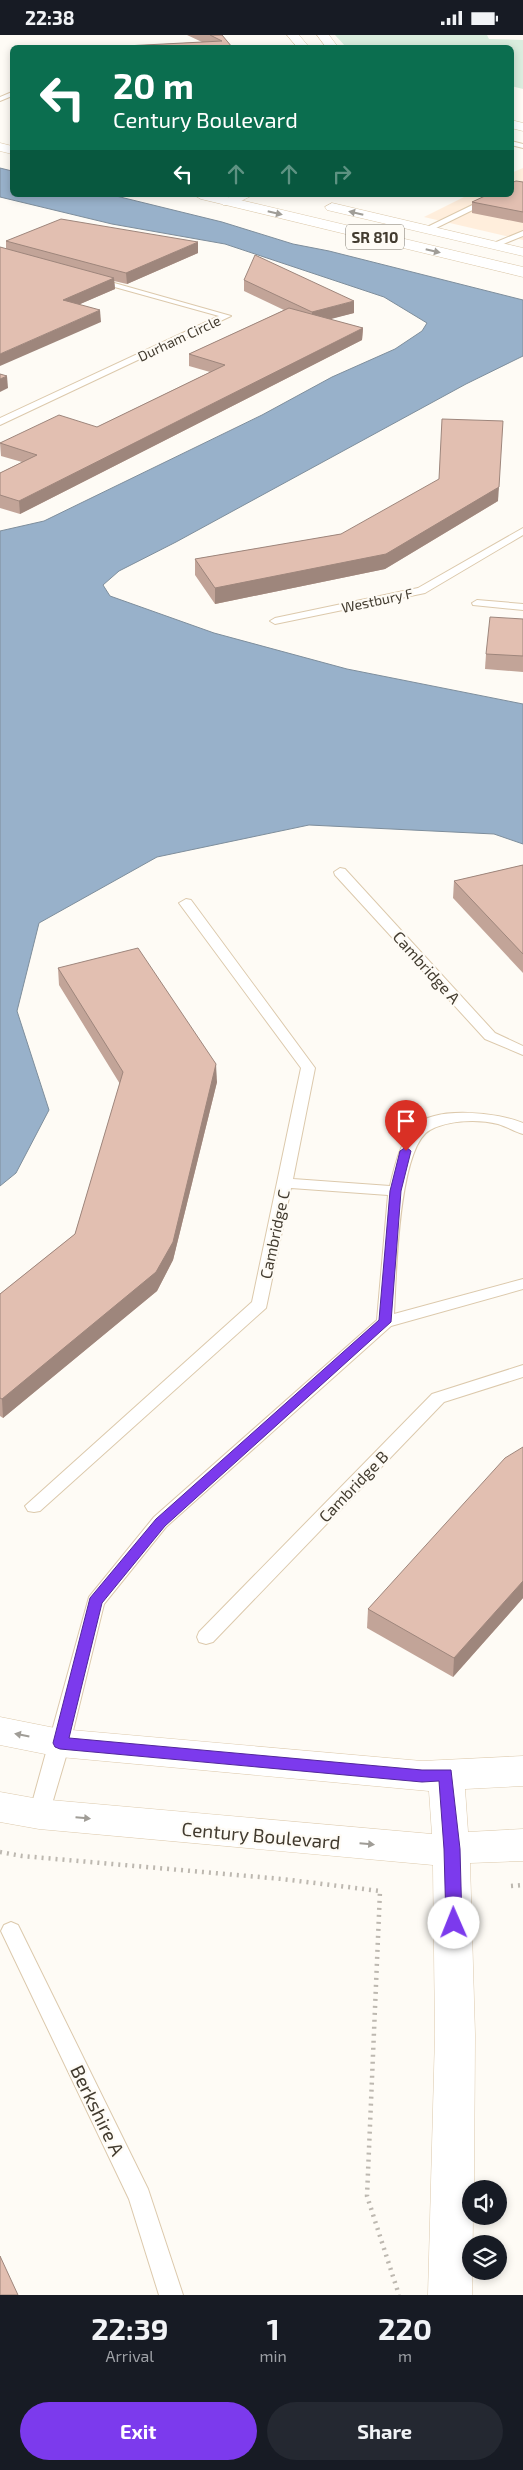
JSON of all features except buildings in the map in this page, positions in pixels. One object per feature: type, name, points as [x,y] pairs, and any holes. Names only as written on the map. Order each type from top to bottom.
[{"type":"street","points":[[293,35],[301,45]]},
{"type":"street","name":"SR 810","points":[[210,197],[523,272]]},
{"type":"street","points":[[228,201],[240,197]]},
{"type":"street","name":"SR 810","points":[[316,203],[523,252]]},
{"type":"street","points":[[0,1731],[60,1743],[422,1776],[523,1771]]},
{"type":"street","points":[[446,1775],[452,1849],[457,2042],[450,2295]]},
{"type":"street","name":"Century Boulevard","points":[[0,1807],[39,1815],[425,1850],[523,1845]]},
{"type":"lane","points":[[427,229],[495,197]]},
{"type":"lane","points":[[492,245],[523,233]]},
{"type":"lane","name":"Durham Circle","points":[[0,422],[227,316],[87,277]]},
{"type":"lane","name":"Westbury F","points":[[275,621],[421,591],[523,531]]},
{"type":"lane","points":[[477,603],[523,607]]},
{"type":"lane","name":"Cambridge A","points":[[340,872],[490,1036],[523,1051]]},
{"type":"lane","name":"Cambridge C","points":[[34,1506],[260,1304],[308,1068],[186,903]]},
{"type":"lane","points":[[385,1322],[396,1191],[406,1151],[421,1128],[456,1117],[499,1118],[523,1129]]},
{"type":"lane","points":[[285,1183],[396,1191]]},
{"type":"lane","points":[[39,1815],[60,1743],[95,1601],[160,1522],[385,1322],[523,1284]]},
{"type":"lane","name":"Cambridge B","points":[[206,1637],[438,1398],[523,1371]]},
{"type":"lane","name":"Berkshire A","points":[[11,1931],[140,2197],[171,2295]]},
{"type":"path","points":[[0,1852],[22,1856],[282,1879],[380,1891],[367,2196],[399,2295]]},
{"type":"path","points":[[511,1886],[523,1885]]},
{"type":"shaded area","points":[[523,168],[523,240],[424,217],[464,197],[514,197],[514,172]]},
{"type":"green space","points":[[335,35],[487,35],[489,39],[523,40],[523,89],[514,87],[514,45],[344,45]]},
{"type":"water","points":[[0,168],[10,170],[10,197],[120,197],[222,222],[293,244],[329,251],[523,300],[523,356],[466,384],[176,542],[119,571],[103,585],[110,596],[214,633],[347,669],[523,704],[523,844],[494,834],[309,825],[157,857],[39,923],[17,1011],[49,1110],[16,1173],[0,1186],[0,531],[44,521],[262,415],[332,377],[395,349],[422,331],[427,323],[384,297],[225,244],[112,224],[0,197]]},
{"type":"route","points":[[406,1151],[396,1191],[385,1322],[160,1522],[95,1601],[60,1743],[422,1776],[446,1775],[452,1849],[454,1923]]}]
